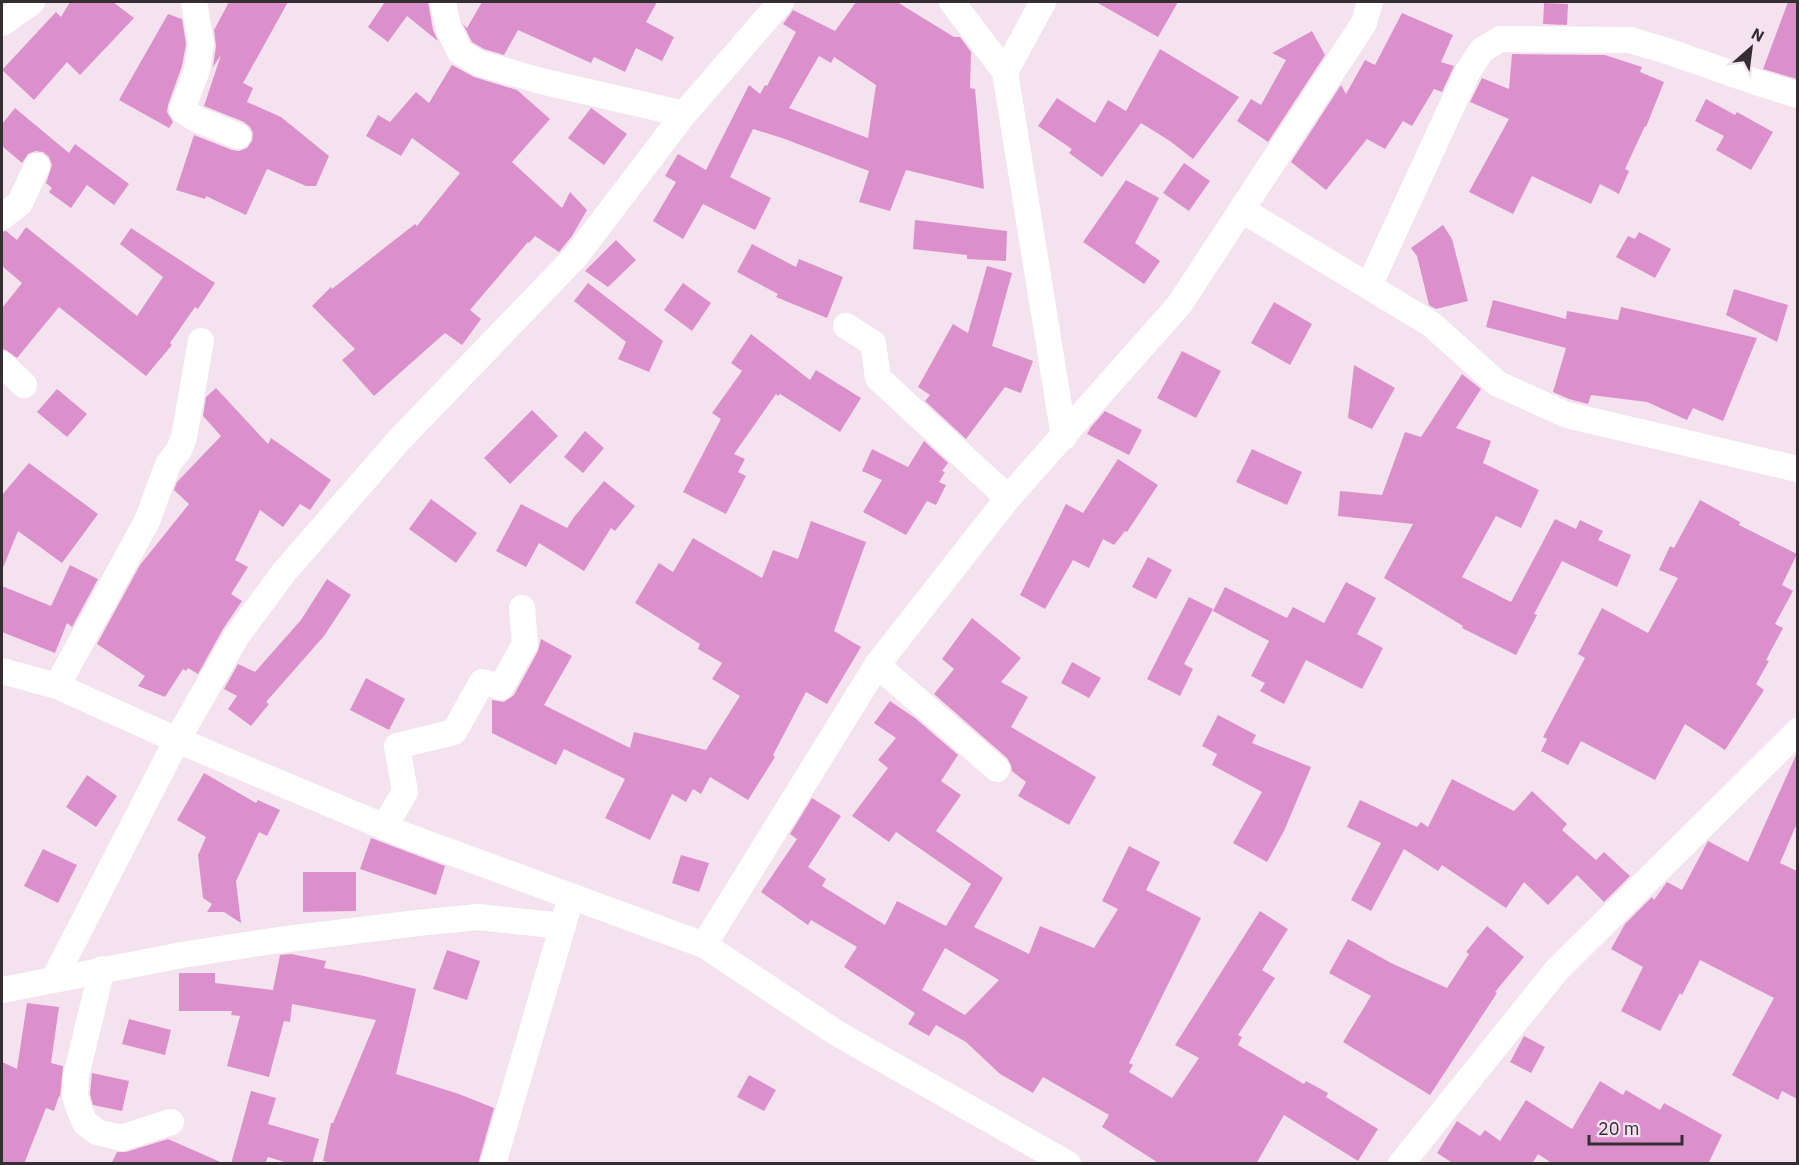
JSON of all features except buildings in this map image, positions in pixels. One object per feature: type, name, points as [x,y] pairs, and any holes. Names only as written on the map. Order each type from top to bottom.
[{"type":"street","points":[[2,23],[32,2]]},
{"type":"street","points":[[194,2],[201,44],[197,70],[182,110],[196,119],[238,136]]},
{"type":"street","points":[[442,2],[448,27],[460,52],[478,63],[541,81],[684,114]]},
{"type":"street","points":[[54,979],[177,740],[236,637],[285,571],[400,440],[576,256],[684,114],[781,2]]},
{"type":"street","points":[[952,2],[1005,72],[1064,437]]},
{"type":"street","points":[[1005,72],[1043,2]]},
{"type":"street","points":[[704,945],[877,665],[1008,498],[1179,305],[1364,23],[1370,2]]},
{"type":"street","points":[[1369,286],[1468,71],[1482,50],[1500,39],[1630,40],[1797,95]]},
{"type":"street","points":[[2,217],[21,203],[37,166]]},
{"type":"street","points":[[1242,210],[1431,324],[1498,384],[1567,415],[1797,469]]},
{"type":"street","points":[[846,326],[873,343],[878,378],[1008,498]]},
{"type":"street","points":[[57,686],[147,521],[168,464],[179,450],[184,437],[201,340]]},
{"type":"street","points":[[2,364],[24,386]]},
{"type":"street","points":[[384,827],[405,792],[397,747],[454,732],[482,682],[501,687],[525,644],[522,608]]},
{"type":"street","points":[[877,665],[997,769]]},
{"type":"street","points":[[2,671],[57,686],[177,740],[384,827],[704,945],[838,1034],[1068,1164]]},
{"type":"street","points":[[1401,1164],[1556,971],[1797,731]]},
{"type":"street","points":[[493,1164],[571,896]]},
{"type":"street","points":[[2,990],[102,969],[261,943],[417,922],[478,917],[563,926]]},
{"type":"street","points":[[102,969],[76,1076],[75,1096],[79,1109],[86,1123],[97,1132],[121,1138],[171,1122]]}]
